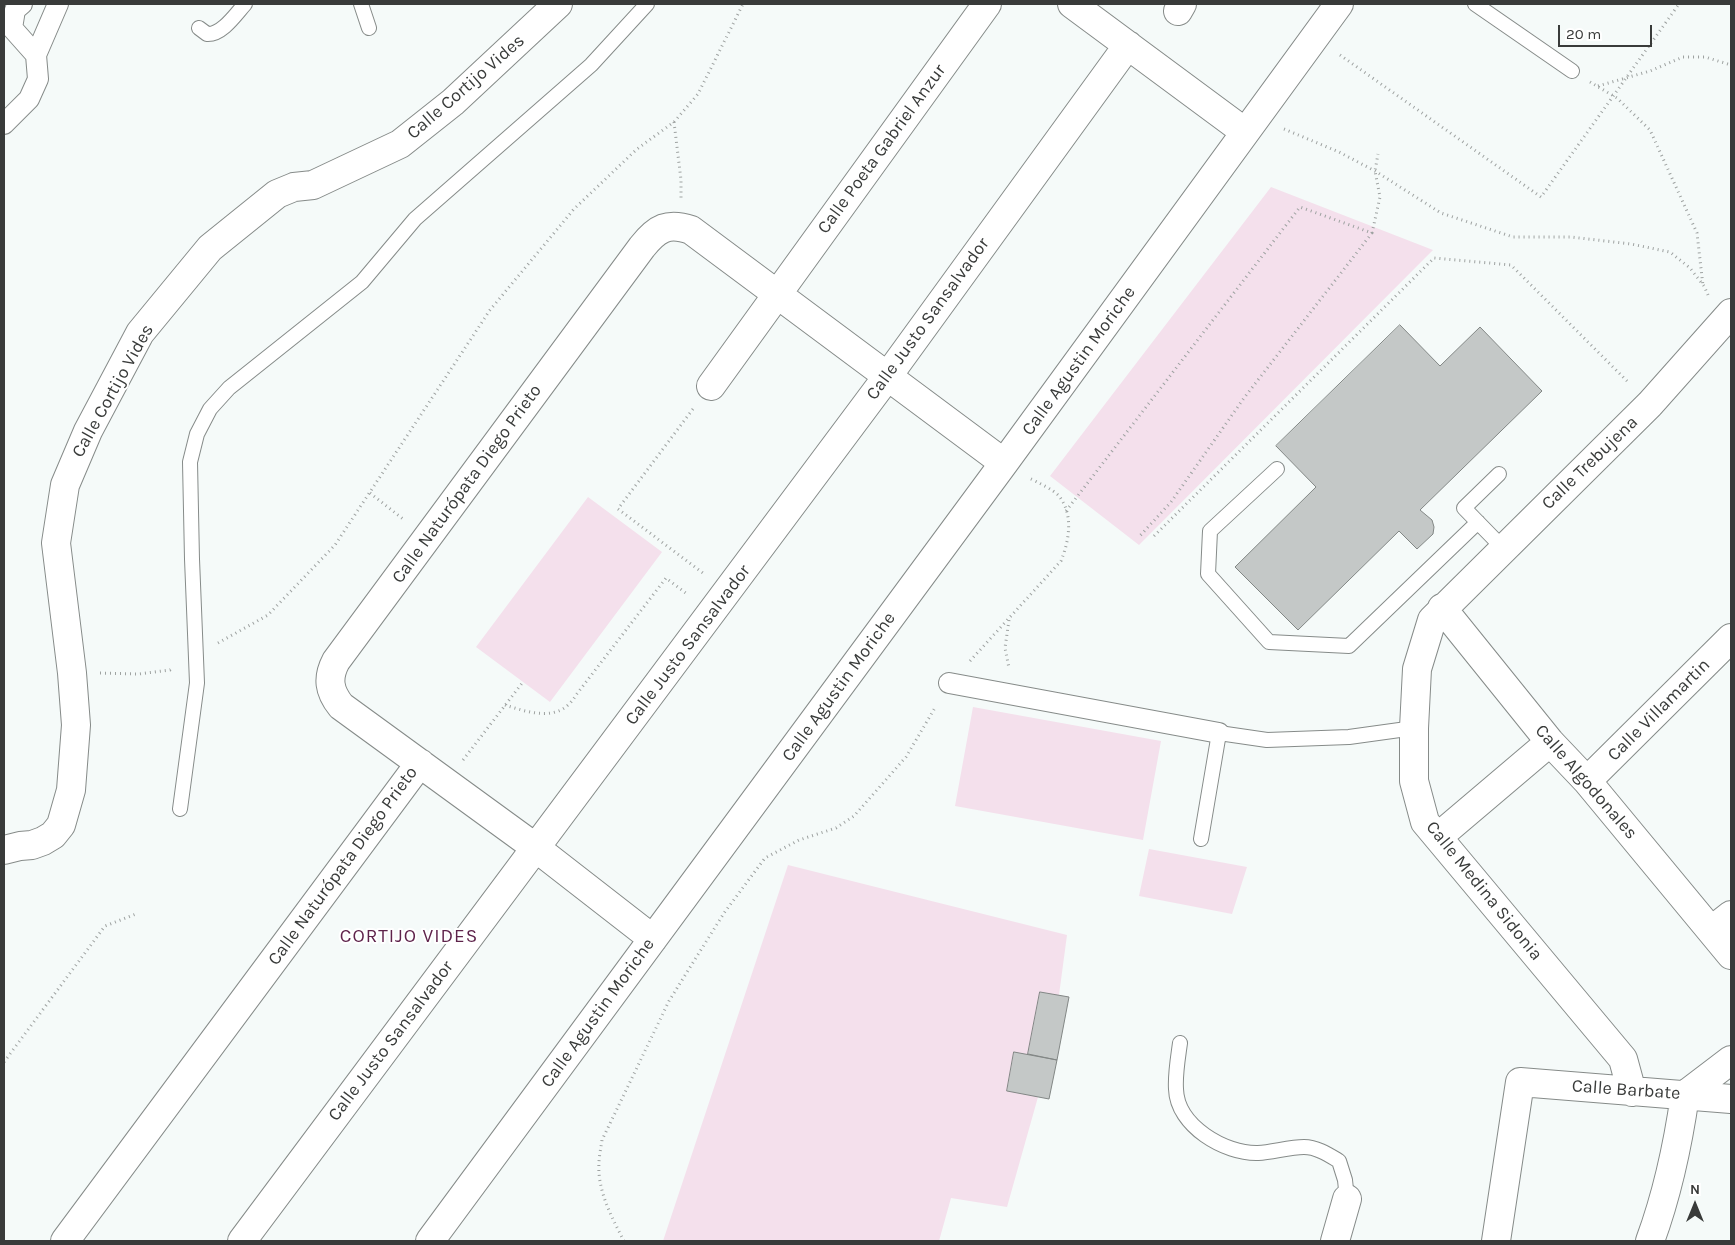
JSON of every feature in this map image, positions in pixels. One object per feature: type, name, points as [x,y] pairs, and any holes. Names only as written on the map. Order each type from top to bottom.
[{"type":"street","points":[[22,4],[15,10],[6,29],[36,55]]},
{"type":"street","points":[[4,124],[29,99],[38,79],[36,55],[58,4]]},
{"type":"street","name":"Calle Cortijo Vides","points":[[4,850],[32,845],[44,841],[53,835],[61,825],[71,790],[76,725],[72,673],[56,543],[65,485],[88,431],[140,334],[210,248],[276,194],[294,187],[313,185],[400,144],[453,102],[558,4]]},
{"type":"street","name":"Calle Poeta Gabriel Anzur","points":[[711,386],[987,4]]},
{"type":"street","points":[[1072,4],[1128,45],[1250,125]]},
{"type":"street","name":"Calle Agustin Moriche","points":[[430,1241],[1004,463],[1339,4]]},
{"type":"street","name":"Calle Justo Sansalvador","points":[[242,1241],[887,377],[1128,45]]},
{"type":"street","name":"Calle Naturópata Diego Prieto","points":[[64,1241],[420,763],[341,706],[334,698],[330,689],[330,679],[331,670],[336,661],[646,242],[659,230],[670,226],[690,232]]},
{"type":"street","points":[[690,232],[777,294],[1004,463]]},
{"type":"street","name":"Calle Trebujena","points":[[1442,608],[1650,404],[1726,319]]},
{"type":"street","name":"Calle Medina Sidonia","points":[[1442,608],[1432,620],[1417,669],[1414,781],[1425,822],[1623,1059],[1632,1092]]},
{"type":"street","name":"Calle Algodonales","points":[[1442,608],[1550,742],[1722,923],[1731,955]]},
{"type":"street","name":"Calle Villamartin","points":[[1587,781],[1731,638]]},
{"type":"street","points":[[949,684],[1219,733]]},
{"type":"street","points":[[1438,837],[1550,742]]},
{"type":"street","points":[[420,763],[536,848],[653,939]]},
{"type":"street","points":[[1650,1241],[1657,1222],[1680,1131],[1685,1095],[1731,1060]]},
{"type":"street","name":"Calle Barbate","points":[[1496,1241],[1520,1082],[1731,1099]]},
{"type":"street","points":[[1335,1241],[1347,1199]]},
{"type":"lane","points":[[199,28],[207,34],[215,33],[245,4]]},
{"type":"lane","points":[[361,4],[369,28]]},
{"type":"lane","points":[[180,809],[197,683],[190,462],[197,434],[210,409],[229,388],[362,282],[415,219],[592,65],[647,4]]},
{"type":"lane","points":[[1474,4],[1572,71]]},
{"type":"lane","points":[[1277,470],[1210,531],[1208,574],[1269,642],[1349,646],[1478,522]]},
{"type":"lane","points":[[1499,474],[1464,508],[1503,548]]},
{"type":"lane","points":[[1200,839],[1219,733],[1267,740],[1349,737],[1414,728]]},
{"type":"lane","points":[[1180,1043],[1176,1090],[1183,1112],[1196,1130],[1232,1150],[1257,1153],[1304,1147],[1323,1152],[1339,1161],[1345,1180],[1347,1199]]},
{"type":"path","points":[[72,673],[139,674],[170,670],[268,615],[335,545],[490,310],[574,210],[637,149],[674,122],[698,94],[743,4]]},
{"type":"path","points":[[1315,37],[1541,197],[1679,4]]},
{"type":"path","points":[[1598,86],[1626,79],[1683,57],[1705,57],[1731,65]]},
{"type":"path","points":[[1572,71],[1613,96],[1650,130],[1697,233],[1704,286]]},
{"type":"path","points":[[674,122],[690,232]]},
{"type":"path","points":[[1250,125],[1331,148],[1375,171],[1441,213],[1513,237],[1571,237],[1631,244],[1670,252],[1690,268],[1726,319]]},
{"type":"path","points":[[1138,538],[1171,502],[1244,398],[1372,233],[1380,197],[1375,171],[1378,154]]},
{"type":"path","points":[[1066,511],[1300,207],[1372,233]]},
{"type":"path","points":[[1154,536],[1434,258],[1511,265],[1650,404]]},
{"type":"path","points":[[711,386],[618,509],[728,591]]},
{"type":"path","points":[[624,1241],[613,1220],[602,1190],[599,1165],[602,1140],[669,1001],[724,913],[766,858],[800,840],[836,828],[854,816],[906,757],[949,684],[1061,560],[1067,545],[1069,528],[1066,511],[1059,496],[1004,463]]},
{"type":"path","points":[[370,493],[428,538]]},
{"type":"path","points":[[505,706],[527,712],[554,713],[564,710],[666,578],[712,612]]},
{"type":"path","points":[[1009,619],[1005,648],[1011,676],[1020,696]]},
{"type":"path","points":[[446,782],[523,682]]},
{"type":"path","points":[[4,1062],[105,926],[136,914]]},
{"type":"shaded area","points":[[1271,187],[1433,250],[1139,545],[1050,476]]},
{"type":"shaded area","points":[[588,497],[662,552],[550,702],[476,647]]},
{"type":"shaded area","points":[[973,707],[1161,741],[1143,840],[955,806]]},
{"type":"shaded area","points":[[1149,849],[1247,867],[1232,914],[1139,896]]},
{"type":"shaded area","points":[[788,865],[1067,935],[1059,995],[1069,997],[1049,1099],[1038,1097],[1007,1207],[951,1198],[939,1241],[663,1241]]},
{"type":"building","points":[[1400,325],[1440,366],[1480,327],[1542,391],[1420,510],[1432,520],[1433,534],[1417,549],[1399,531],[1298,630],[1235,567],[1316,487],[1276,446]]},
{"type":"building","points":[[1040,992],[1069,997],[1057,1060],[1028,1054]]},
{"type":"building","points":[[1014,1052],[1057,1060],[1049,1099],[1007,1091]]},
{"type":"district","name":"CORTIJO VIDES","points":[[409,937]]}]
